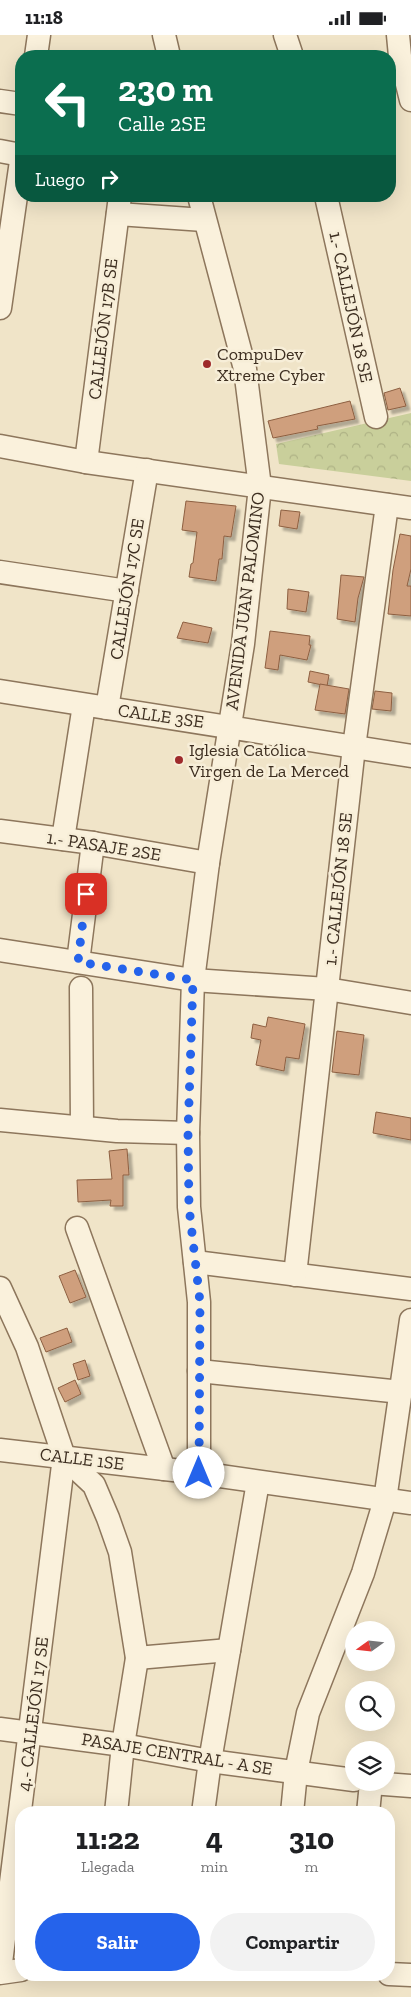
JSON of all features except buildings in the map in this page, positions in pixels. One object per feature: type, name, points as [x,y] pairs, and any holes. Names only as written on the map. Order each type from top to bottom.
[{"type":"street","points":[[37,50],[39,35]]},
{"type":"street","points":[[164,35],[168,50]]},
{"type":"street","points":[[285,35],[290,50]]},
{"type":"street","points":[[398,35],[400,56],[411,100]]},
{"type":"street","points":[[0,101],[15,103]]},
{"type":"street","points":[[0,151],[15,154]]},
{"type":"street","points":[[0,309],[15,202]]},
{"type":"street","name":"AVENIDA JUAN PALOMINO","points":[[199,1473],[200,1302],[189,1207],[188,1133],[193,980],[208,863],[243,644],[260,487],[245,369],[200,202]]},
{"type":"street","name":"1.- CALLEJÓN 18 SE","points":[[327,202],[376,417]]},
{"type":"street","points":[[119,205],[204,220]]},
{"type":"street","name":"CALLEJÓN 17B SE","points":[[86,461],[119,205]]},
{"type":"street","points":[[0,446],[86,461],[411,508]]},
{"type":"street","name":"CALLEJÓN 17C SE","points":[[107,708],[147,469]]},
{"type":"street","name":"1.- CALLEJÓN 18 SE","points":[[294,1275],[354,747],[387,505]]},
{"type":"street","points":[[0,572],[127,591]]},
{"type":"street","name":"CALLE 3SE","points":[[0,691],[411,756]]},
{"type":"street","points":[[63,839],[84,705]]},
{"type":"street","name":"1.- PASAJE 2SE","points":[[0,831],[93,843],[208,863]]},
{"type":"street","points":[[78,962],[93,843]]},
{"type":"street","points":[[0,950],[193,980],[328,989],[411,1003]]},
{"type":"street","points":[[81,988],[82,1127]]},
{"type":"street","points":[[0,1120],[188,1133]]},
{"type":"street","points":[[77,1228],[164,1469]]},
{"type":"street","points":[[195,1263],[411,1289]]},
{"type":"street","points":[[0,1288],[26,1347],[64,1457],[94,1485],[120,1552],[137,1658],[123,1745],[117,1806]]},
{"type":"street","points":[[293,1806],[296,1772],[308,1713],[363,1573],[385,1500],[411,1320]]},
{"type":"street","points":[[199,1371],[401,1391]]},
{"type":"street","name":"CALLE 1SE","points":[[0,1450],[199,1473],[411,1503]]},
{"type":"street","name":"4.- CALLEJÓN 17 SE","points":[[22,1806],[64,1457]]},
{"type":"street","points":[[204,1806],[258,1482]]},
{"type":"street","points":[[137,1658],[229,1649]]},
{"type":"street","name":"PASAJE CENTRAL - A SE","points":[[0,1729],[123,1745],[210,1761],[345,1779]]},
{"type":"street","points":[[395,1785],[411,1786]]},
{"type":"street","points":[[369,1806],[370,1791]]},
{"type":"street","name":"4.- CALLEJÓN 17 SE","points":[[0,1972],[15,1856]]},
{"type":"street","points":[[0,1972],[15,1971]]},
{"type":"street","points":[[395,1975],[411,1975]]},
{"type":"green space","points":[[411,413],[411,481],[279,464],[276,444]]},
{"type":"place","name":"CompuDev Xtreme Cyber","points":[[207,364]]},
{"type":"place","name":"Iglesia Católica Virgen de La Merced","points":[[179,760]]},
{"type":"route","points":[[86,894],[78,962],[193,980],[188,1133],[189,1207],[200,1302],[199,1473]]}]
